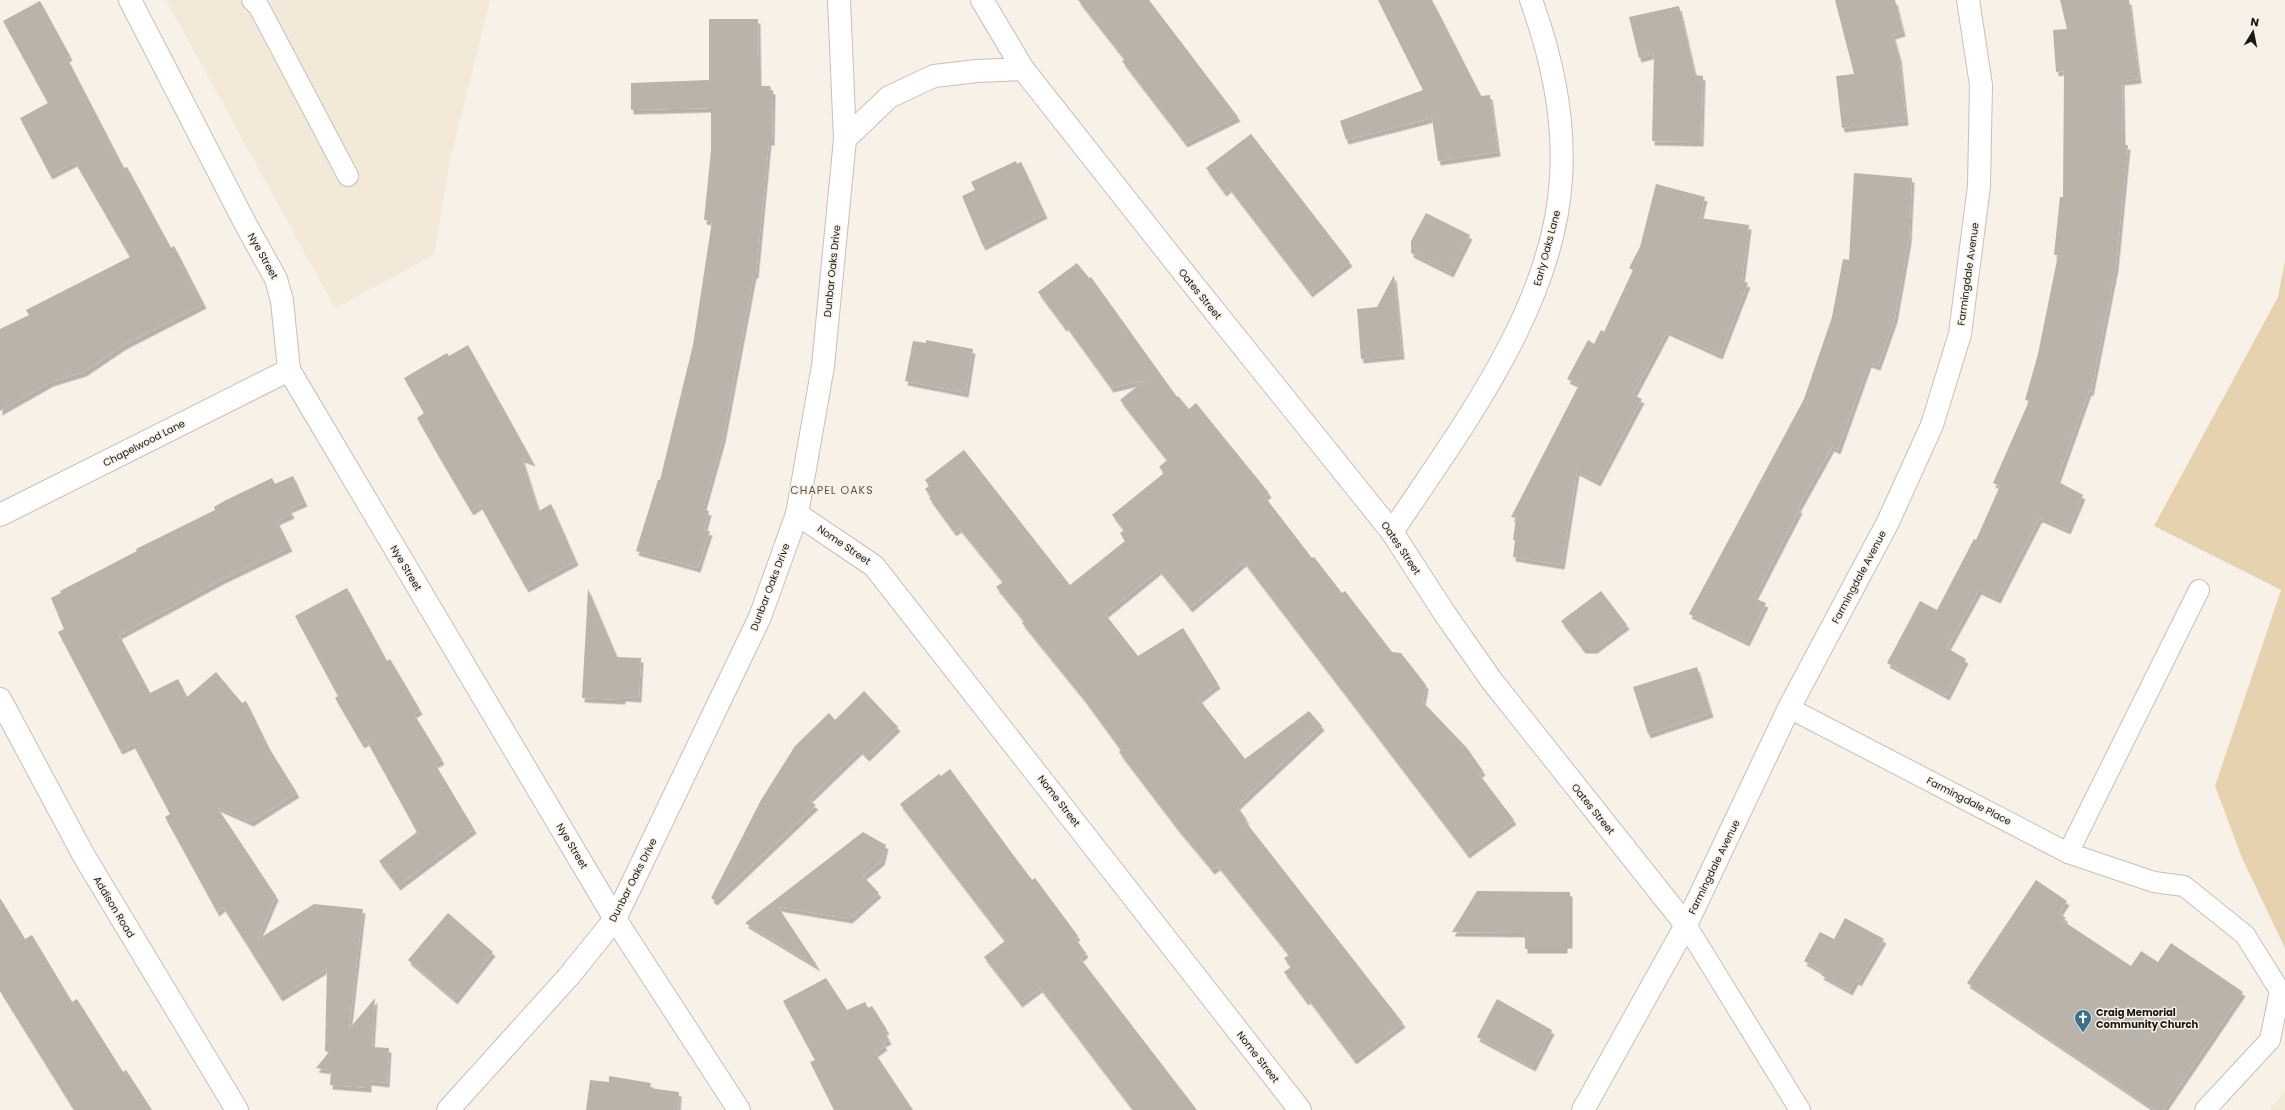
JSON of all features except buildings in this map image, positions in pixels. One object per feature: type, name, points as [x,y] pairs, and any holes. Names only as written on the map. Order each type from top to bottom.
[{"type":"street","name":"Dunbar Oaks Drive","points":[[448,1110],[569,976],[615,919],[760,617],[797,514],[823,366],[846,139],[839,0]]},
{"type":"street","name":"Oates Street","points":[[982,0],[1023,69],[1392,532],[1445,614],[1492,681],[1686,925]]},
{"type":"street","name":"Early Oaks Lane","points":[[1392,532],[1453,440],[1502,359],[1527,310],[1540,277],[1550,243],[1558,207],[1561,177],[1559,128],[1553,80],[1545,44],[1531,0]]},
{"type":"street","name":"Farmingdale Avenue","points":[[1583,1110],[1686,925],[1790,708],[1888,522],[1926,439],[1946,384],[1960,334],[1973,241],[1981,142],[1981,85],[1968,0]]},
{"type":"street","name":"Nye Street","points":[[135,2],[246,225],[276,279],[282,301],[289,370],[615,919],[739,1110]]},
{"type":"street","points":[[846,139],[889,97],[934,76],[977,70],[1023,69]]},
{"type":"street","name":"Chapelwood Lane","points":[[0,515],[289,370]]},
{"type":"street","name":"Nome Street","points":[[797,514],[874,566],[1300,1110]]},
{"type":"street","name":"Addison Road","points":[[0,699],[88,863],[237,1110]]},
{"type":"lane","points":[[252,0],[259,7],[348,176]]},
{"type":"lane","points":[[2068,853],[2199,590]]},
{"type":"lane","name":"Farmingdale Place","points":[[1790,708],[2068,853],[2154,882],[2184,886],[2245,935],[2280,991],[2270,1040],[2205,1110]]},
{"type":"lane","name":"Oates Street","points":[[1686,925],[1800,1110]]},
{"type":"shaded area","points":[[166,0],[490,0],[449,165],[434,255],[335,308]]},
{"type":"shaded area","points":[[2285,261],[2285,948],[2242,858],[2215,786],[2281,590],[2154,526],[2278,297]]},
{"type":"shaded area","points":[[2285,1090],[2285,1110],[2270,1110]]},
{"type":"place","name":"Craig Memorial Community Church","points":[[2083,1033]]},
{"type":"district","name":"CHAPEL OAKS","points":[[832,490]]}]
